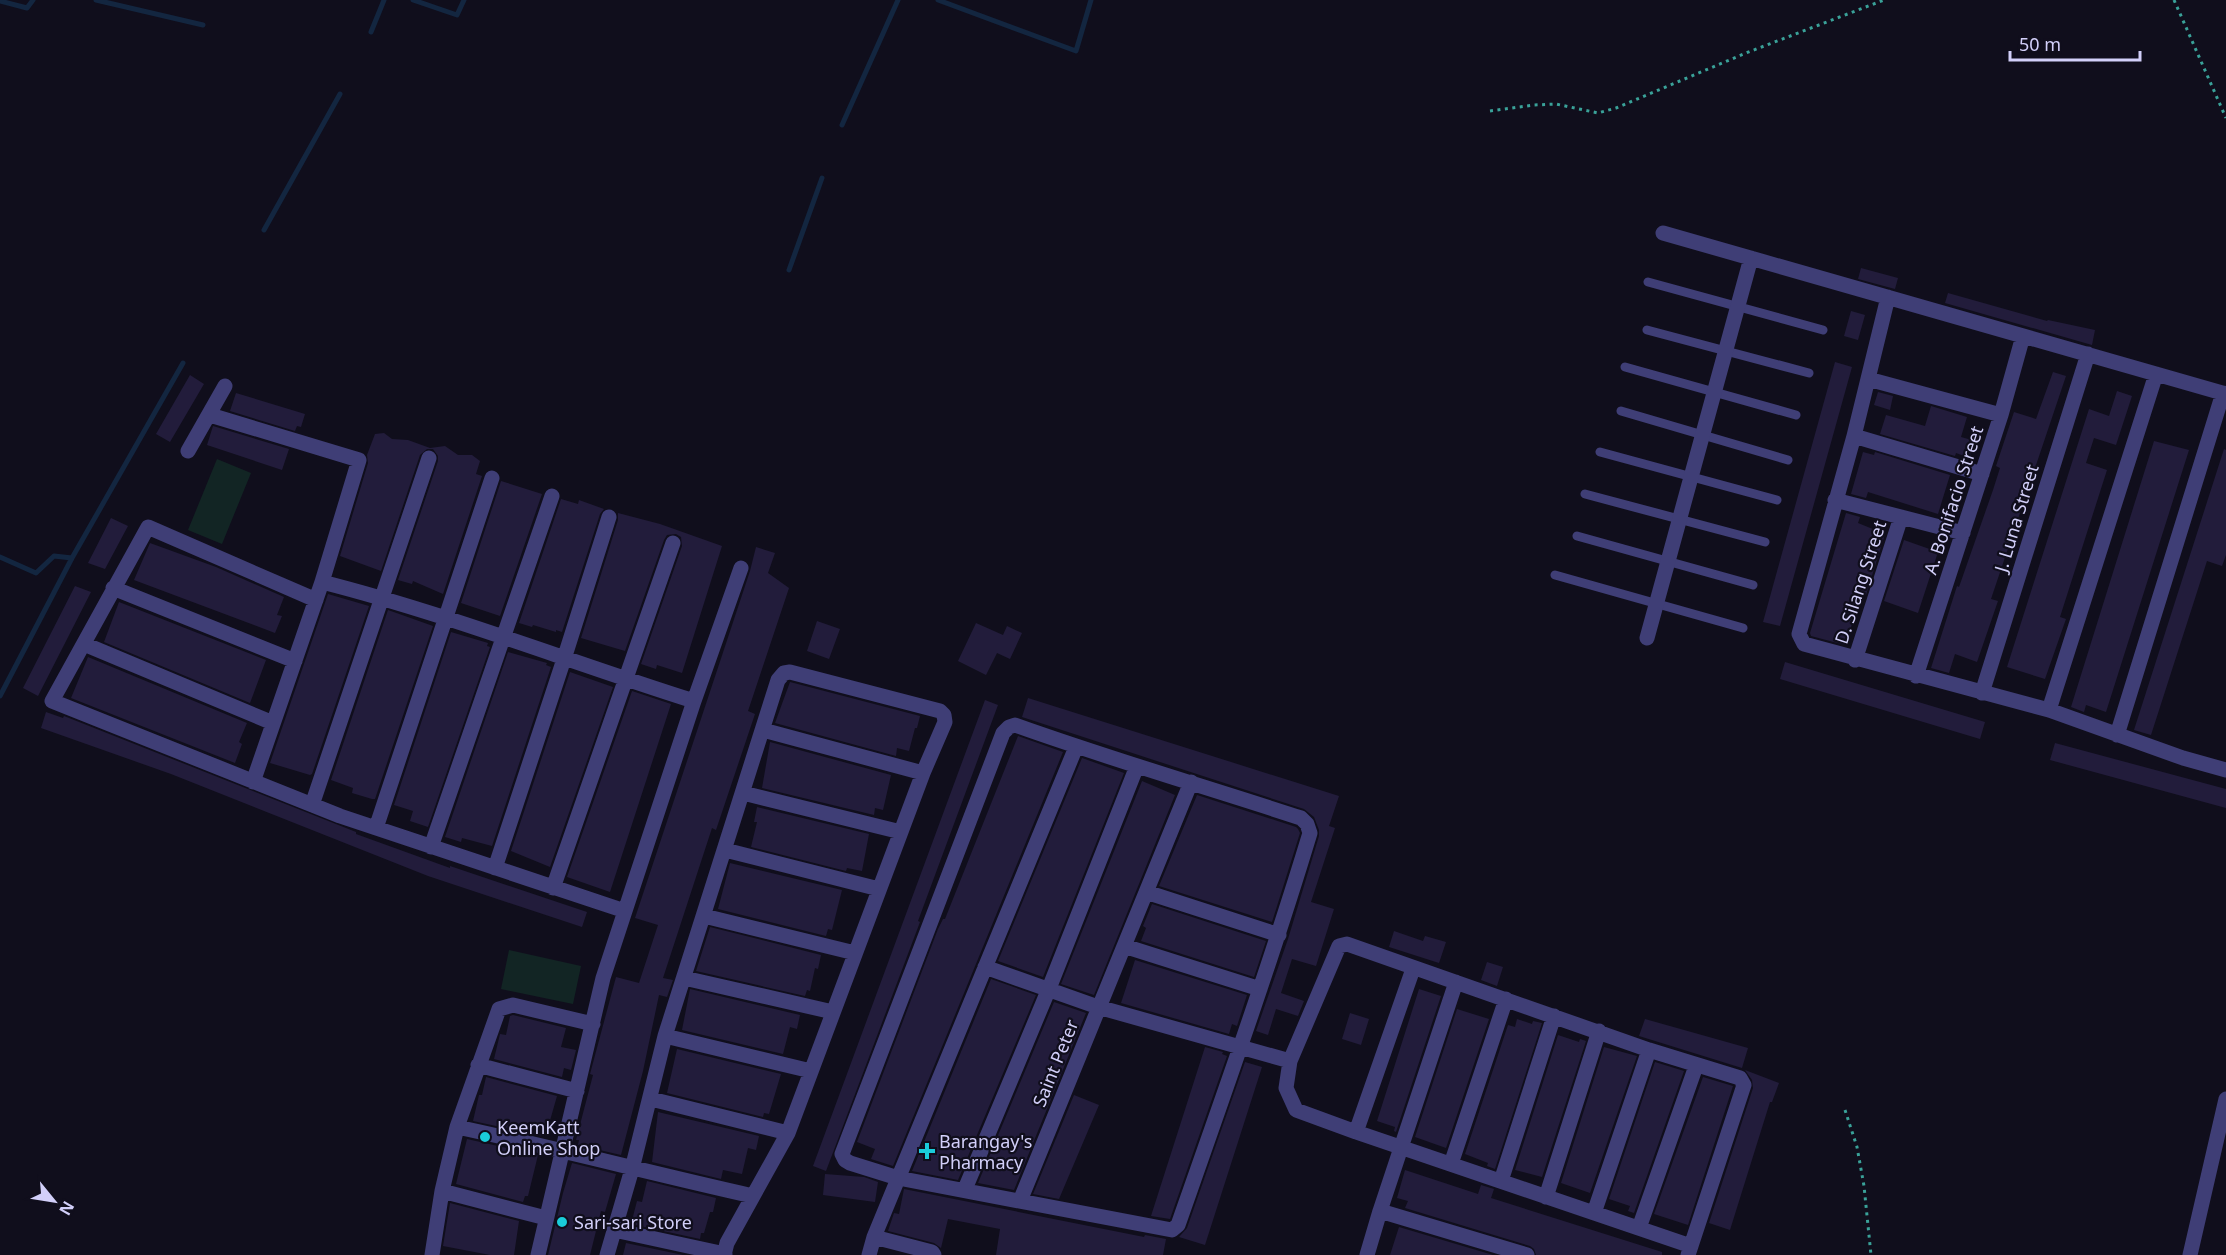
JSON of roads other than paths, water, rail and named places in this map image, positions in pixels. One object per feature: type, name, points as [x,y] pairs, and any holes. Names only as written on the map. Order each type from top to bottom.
[{"type":"street","points":[[1663,233],[2224,394],[2116,735]]},
{"type":"street","points":[[1647,638],[1751,258]]},
{"type":"street","points":[[1888,297],[1854,436],[1799,634],[1804,645],[2049,710],[2183,758],[2226,770]]},
{"type":"street","name":"A. Bonifacio Street","points":[[1916,675],[2001,415],[2023,336]]},
{"type":"street","name":"J. Luna Street","points":[[1982,693],[2088,354]]},
{"type":"street","points":[[2049,710],[2156,374]]},
{"type":"street","points":[[1868,379],[2001,415]]},
{"type":"street","points":[[188,451],[225,386]]},
{"type":"street","points":[[210,415],[359,460],[322,582],[253,782]]},
{"type":"street","points":[[1854,436],[1982,474]]},
{"type":"street","points":[[312,805],[429,458]]},
{"type":"street","points":[[376,828],[492,478]]},
{"type":"street","points":[[431,847],[552,496]]},
{"type":"street","points":[[1835,500],[1963,534]]},
{"type":"street","points":[[495,868],[609,517]]},
{"type":"street","name":"D. Silang Street","points":[[1855,660],[1901,517]]},
{"type":"street","points":[[316,600],[148,527],[52,701],[312,805],[625,911]]},
{"type":"street","points":[[554,888],[624,679],[673,543]]},
{"type":"street","points":[[538,1255],[603,978],[694,701],[741,568]]},
{"type":"street","points":[[322,582],[383,597],[694,701]]},
{"type":"street","points":[[113,588],[295,661]]},
{"type":"street","points":[[84,644],[273,723]]},
{"type":"street","points":[[607,1255],[614,1230],[632,1169],[651,1099],[666,1036],[778,680],[784,673],[790,672],[940,711],[944,715],[945,722],[923,773],[788,1133],[727,1244],[724,1254],[614,1230]]},
{"type":"street","points":[[1015,725],[1076,747],[1301,818],[1307,824],[1310,832],[1279,935],[1241,1045],[1178,1224],[1172,1230],[898,1178],[850,1163],[844,1160],[842,1154],[1004,733],[1009,727],[1015,725]]},
{"type":"street","points":[[763,730],[923,773]]},
{"type":"street","points":[[869,1255],[898,1178],[1076,747]]},
{"type":"street","points":[[965,1189],[1048,991],[1137,766]]},
{"type":"street","name":"Saint Peter","points":[[1020,1201],[1191,782]]},
{"type":"street","points":[[743,793],[901,831]]},
{"type":"street","points":[[725,850],[879,889]]},
{"type":"street","points":[[1146,892],[1279,935]]},
{"type":"street","points":[[704,916],[855,953]]},
{"type":"street","points":[[1347,944],[1413,969],[1599,1031],[1648,1050],[1740,1078],[1744,1084],[1689,1250],[1639,1228],[1296,1110],[1286,1088],[1290,1061],[1340,946],[1347,944]]},
{"type":"street","points":[[1124,946],[1260,989]]},
{"type":"street","points":[[985,967],[1098,1007],[1241,1045],[1290,1061]]},
{"type":"street","points":[[1356,1132],[1413,969]]},
{"type":"street","points":[[684,978],[833,1012]]},
{"type":"street","points":[[1367,1255],[1456,982]]},
{"type":"street","points":[[1451,1164],[1506,999]]},
{"type":"street","points":[[432,1255],[442,1191],[457,1127],[499,1009],[513,1005],[593,1024]]},
{"type":"street","points":[[1501,1181],[1554,1016]]},
{"type":"street","points":[[1546,1197],[1599,1031]]},
{"type":"street","points":[[666,1036],[811,1071]]},
{"type":"street","points":[[1594,1213],[1648,1050]]},
{"type":"street","points":[[478,1065],[577,1090]]},
{"type":"street","points":[[1639,1228],[1696,1066]]},
{"type":"street","points":[[651,1099],[788,1133]]},
{"type":"street","points":[[2190,1255],[2226,1100]]},
{"type":"street","points":[[457,1127],[564,1150],[632,1169],[753,1196]]},
{"type":"street","points":[[442,1191],[546,1218]]},
{"type":"street","points":[[1380,1211],[1527,1255]]},
{"type":"street","points":[[874,1237],[932,1252],[934,1255]]},
{"type":"lane","points":[[1648,282],[1823,330]]},
{"type":"lane","points":[[1647,330],[1809,373]]},
{"type":"lane","points":[[1625,367],[1796,415]]},
{"type":"lane","points":[[1621,411],[1788,460]]},
{"type":"lane","points":[[1600,452],[1777,500]]},
{"type":"lane","points":[[1585,494],[1765,542]]},
{"type":"lane","points":[[1576,536],[1753,585]]},
{"type":"lane","points":[[1555,574],[1743,628]]},
{"type":"waterway","points":[[0,1],[27,8],[33,0]]},
{"type":"waterway","points":[[96,0],[203,25]]},
{"type":"waterway","points":[[371,32],[384,0]]},
{"type":"waterway","points":[[413,0],[457,15],[464,0]]},
{"type":"waterway","points":[[842,125],[898,0]]},
{"type":"waterway","points":[[938,0],[1076,51],[1091,0]]},
{"type":"waterway","points":[[264,230],[340,94]]},
{"type":"waterway","points":[[789,270],[822,178]]},
{"type":"waterway","points":[[0,696],[72,558],[183,363]]},
{"type":"waterway","points":[[0,557],[36,573],[54,556],[72,558]]},
{"type":"place","name":"KeemKatt Online Shop","points":[[485,1137]]},
{"type":"place","name":"Barangay's Pharmacy","points":[[927,1151]]},
{"type":"place","name":"Sari-sari Store","points":[[562,1222]]}]
